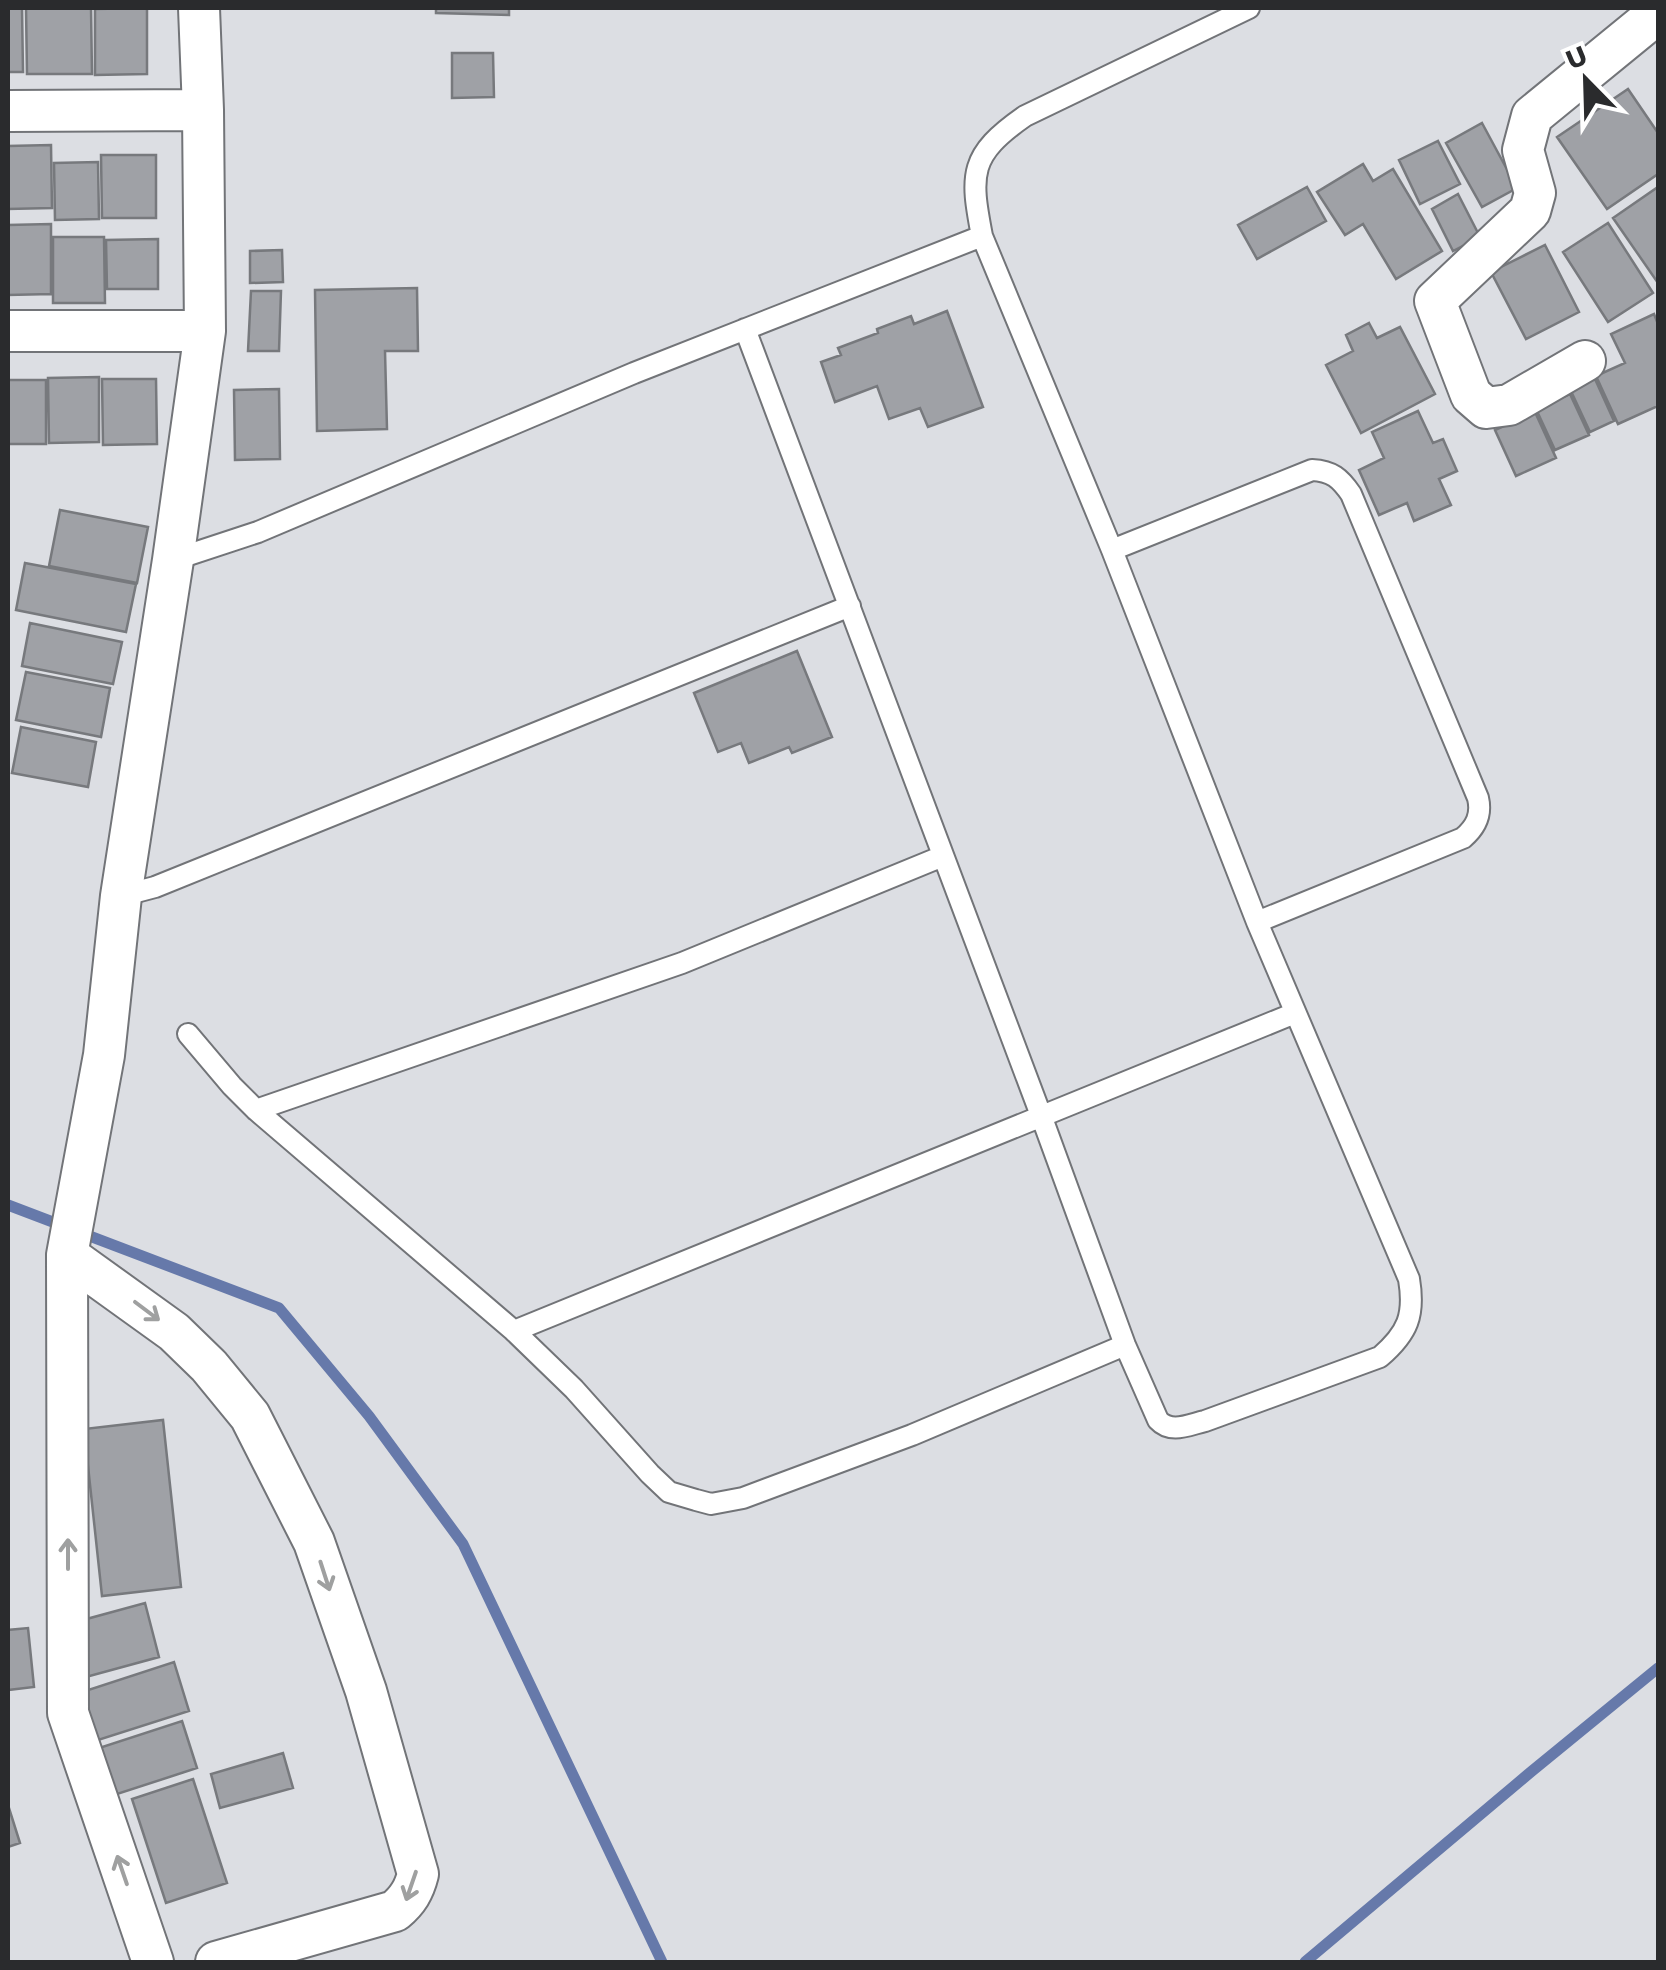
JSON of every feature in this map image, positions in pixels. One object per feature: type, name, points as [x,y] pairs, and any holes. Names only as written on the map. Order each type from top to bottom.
[{"type":"street","points":[[153,1962],[68,1713],[70,1247],[104,1055],[121,896],[174,560],[205,331],[199,8]]},
{"type":"street","points":[[1585,361],[1509,405],[1486,408],[1471,395],[1435,301],[1530,211],[1534,192],[1523,150],[1532,116],[1658,13]]},
{"type":"street","points":[[8,111],[203,110]]},
{"type":"street","points":[[8,331],[205,331]]},
{"type":"street","points":[[70,1247],[174,1332],[209,1366],[250,1416],[314,1542],[366,1691],[418,1874],[407,1900],[395,1911],[216,1962]]},
{"type":"lane","points":[[745,329],[1124,1345],[1158,1420],[1168,1428],[1205,1421],[1380,1357],[1404,1330],[1411,1313],[1409,1279],[1256,922],[1112,550],[982,236],[974,194],[974,178],[985,152],[1006,129],[1025,116],[1249,8]]},
{"type":"lane","points":[[174,560],[258,532],[634,373],[982,236]]},
{"type":"lane","points":[[1112,550],[1312,470],[1326,471],[1341,480],[1352,494],[1478,798],[1477,822],[1463,838],[1256,922]]},
{"type":"lane","points":[[121,896],[155,887],[850,606]]},
{"type":"lane","points":[[256,1110],[682,963],[942,856]]},
{"type":"lane","points":[[514,1332],[1296,1013]]},
{"type":"lane","points":[[188,1034],[256,1110],[514,1332],[669,1492],[712,1504],[743,1498],[912,1435],[1124,1345]]},
{"type":"building","points":[[8,8],[22,8],[23,72],[8,72]]},
{"type":"building","points":[[26,8],[91,8],[92,74],[27,74]]},
{"type":"building","points":[[147,8],[147,74],[95,75],[95,9]]},
{"type":"building","points":[[436,8],[509,8],[509,15],[436,13]]},
{"type":"building","points":[[452,53],[493,53],[494,97],[452,98]]},
{"type":"building","points":[[1628,89],[1658,133],[1658,174],[1607,209],[1557,137]]},
{"type":"building","points":[[1482,123],[1517,188],[1482,207],[1446,143]]},
{"type":"building","points":[[1438,141],[1460,184],[1420,204],[1399,160]]},
{"type":"building","points":[[51,145],[52,208],[8,209],[8,146]]},
{"type":"building","points":[[101,155],[156,155],[156,218],[102,218]]},
{"type":"building","points":[[98,162],[99,219],[55,220],[54,163]]},
{"type":"building","points":[[1363,164],[1373,181],[1393,169],[1442,251],[1396,279],[1363,224],[1345,235],[1317,192]]},
{"type":"building","points":[[1307,187],[1326,221],[1257,259],[1238,225]]},
{"type":"building","points":[[1658,187],[1658,283],[1613,218]]},
{"type":"building","points":[[1458,194],[1480,237],[1453,251],[1432,209]]},
{"type":"building","points":[[1608,223],[1653,293],[1608,322],[1563,252]]},
{"type":"building","points":[[51,224],[51,294],[8,295],[8,225]]},
{"type":"building","points":[[53,237],[104,237],[105,303],[53,303]]},
{"type":"building","points":[[158,239],[158,289],[107,289],[106,240]]},
{"type":"building","points":[[1545,245],[1579,312],[1526,339],[1491,272]]},
{"type":"building","points":[[282,250],[283,282],[250,283],[250,251]]},
{"type":"building","points":[[417,288],[418,351],[385,351],[387,429],[317,431],[315,290]]},
{"type":"building","points":[[251,291],[281,291],[279,351],[248,351]]},
{"type":"building","points":[[947,311],[983,407],[928,427],[920,408],[889,419],[877,386],[835,402],[821,362],[841,355],[838,348],[911,316],[914,324]]},
{"type":"building","points":[[1654,314],[1658,324],[1658,406],[1618,424],[1596,376],[1625,363],[1611,334]]},
{"type":"building","points":[[1369,323],[1377,338],[1400,327],[1435,394],[1361,433],[1326,365],[1353,351],[1346,335]]},
{"type":"building","points":[[99,377],[99,442],[49,443],[48,378]]},
{"type":"building","points":[[102,379],[156,379],[157,444],[103,445]]},
{"type":"building","points":[[1595,379],[1614,421],[1590,432],[1570,389]]},
{"type":"building","points":[[8,380],[46,380],[46,444],[8,444]]},
{"type":"building","points":[[279,389],[280,459],[235,460],[234,390]]},
{"type":"building","points":[[1570,394],[1589,435],[1555,450],[1536,409]]},
{"type":"building","points":[[1418,411],[1433,443],[1443,439],[1457,471],[1439,479],[1451,505],[1414,521],[1407,503],[1379,515],[1359,470],[1384,458],[1372,432]]},
{"type":"building","points":[[1535,412],[1556,458],[1516,476],[1495,430]]},
{"type":"building","points":[[60,510],[148,527],[137,583],[49,566]]},
{"type":"building","points":[[25,563],[136,584],[126,632],[16,610]]},
{"type":"building","points":[[30,623],[122,642],[113,684],[22,666]]},
{"type":"building","points":[[797,651],[832,737],[792,753],[789,747],[749,763],[741,743],[718,752],[694,693]]},
{"type":"building","points":[[26,672],[110,688],[101,737],[16,720]]},
{"type":"building","points":[[21,727],[96,742],[88,787],[12,773]]},
{"type":"building","points":[[163,1420],[181,1587],[102,1596],[84,1429]]},
{"type":"building","points":[[145,1603],[159,1657],[86,1677],[72,1623]]},
{"type":"building","points":[[28,1628],[34,1687],[8,1690],[8,1630]]},
{"type":"building","points":[[174,1662],[189,1711],[95,1741],[79,1693]]},
{"type":"building","points":[[182,1721],[197,1768],[111,1796],[96,1749]]},
{"type":"building","points":[[283,1753],[293,1788],[220,1808],[211,1774]]},
{"type":"building","points":[[193,1779],[227,1883],[166,1903],[132,1799]]},
{"type":"building","points":[[8,1805],[20,1843],[8,1847]]},
{"type":"waterway","points":[[8,1205],[279,1308],[369,1416],[463,1544],[662,1962]]},
{"type":"waterway","points":[[1305,1962],[1658,1668]]}]
